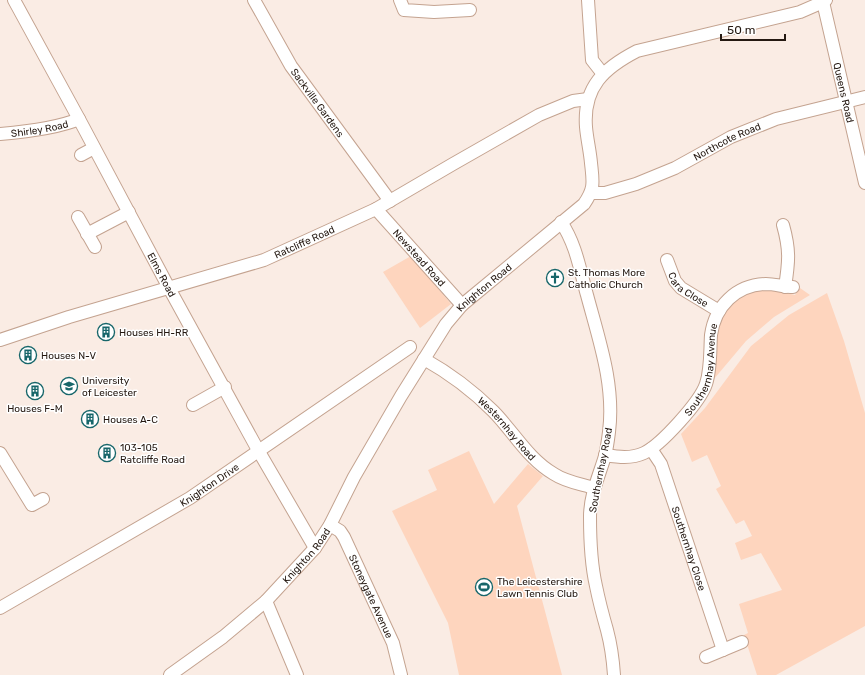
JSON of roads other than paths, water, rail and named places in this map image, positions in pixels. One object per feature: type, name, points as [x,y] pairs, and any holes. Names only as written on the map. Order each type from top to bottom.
[{"type":"street","name":"Elms Road","points":[[14,0],[169,288],[225,387],[258,450],[315,548]]},
{"type":"street","name":"Sackville Gardens","points":[[254,0],[291,66],[390,201]]},
{"type":"street","points":[[400,0],[404,10],[434,12],[470,10]]},
{"type":"street","points":[[588,0],[592,60],[604,74]]},
{"type":"street","points":[[591,193],[592,174],[586,128],[586,109],[591,89],[604,74],[624,58],[637,51],[786,16],[800,12],[824,1]]},
{"type":"street","name":"Queens Road","points":[[824,1],[865,183]]},
{"type":"street","name":"Northcote Road","points":[[591,193],[605,193],[675,168],[731,137],[756,126],[776,119],[865,97]]},
{"type":"street","name":"Ratcliffe Road","points":[[0,340],[69,317],[264,260],[376,209],[539,115],[573,101],[588,99]]},
{"type":"street","name":"Shirley Road","points":[[0,134],[49,127],[79,119]]},
{"type":"street","points":[[81,155],[94,148]]},
{"type":"street","name":"Knighton Road","points":[[175,674],[223,637],[266,600],[315,548],[330,525],[358,470],[401,396],[446,324],[462,305],[584,204],[591,193]]},
{"type":"street","name":"Newstead Road","points":[[376,209],[462,305]]},
{"type":"street","points":[[87,234],[129,212]]},
{"type":"street","points":[[78,217],[94,247]]},
{"type":"street","name":"Southernhay Road","points":[[561,222],[569,234],[576,253],[606,370],[610,407],[609,430],[605,455],[594,488],[590,516],[592,564],[595,586],[612,656],[614,675]]},
{"type":"street","name":"Southernhay Avenue","points":[[605,455],[619,458],[630,457],[642,454],[652,449],[690,410],[704,389],[708,373],[713,326],[715,318],[724,304],[735,294],[750,287],[767,284],[789,287],[787,226]]},
{"type":"street","name":"Cara Close","points":[[667,260],[674,281],[681,288],[719,311]]},
{"type":"street","name":"Knighton Drive","points":[[0,608],[190,498],[410,347]]},
{"type":"street","name":"Westernhay Road","points":[[424,359],[452,376],[493,410],[534,460],[544,468],[564,480],[594,488]]},
{"type":"street","points":[[192,405],[225,387]]},
{"type":"street","name":"Southernhay Close","points":[[652,449],[661,464],[723,650]]},
{"type":"street","points":[[0,453],[32,505],[43,499]]},
{"type":"street","name":"Stoneygate Avenue","points":[[330,525],[340,531],[344,536],[393,643],[401,675]]},
{"type":"street","points":[[266,600],[297,675]]},
{"type":"street","points":[[706,657],[742,642]]},
{"type":"place","name":"St. Thomas More Catholic Church","points":[[555,278]]},
{"type":"place","name":"Houses HH-RR","points":[[106,332]]},
{"type":"place","name":"Houses N-V","points":[[28,355]]},
{"type":"place","name":"University of Leicester","points":[[69,386]]},
{"type":"place","name":"Houses F-M","points":[[35,391]]},
{"type":"place","name":"Houses A-C","points":[[90,419]]},
{"type":"place","name":"103-105 Ratcliffe Road","points":[[107,453]]},
{"type":"place","name":"The Leicestershire Lawn Tennis Club","points":[[484,587]]}]
